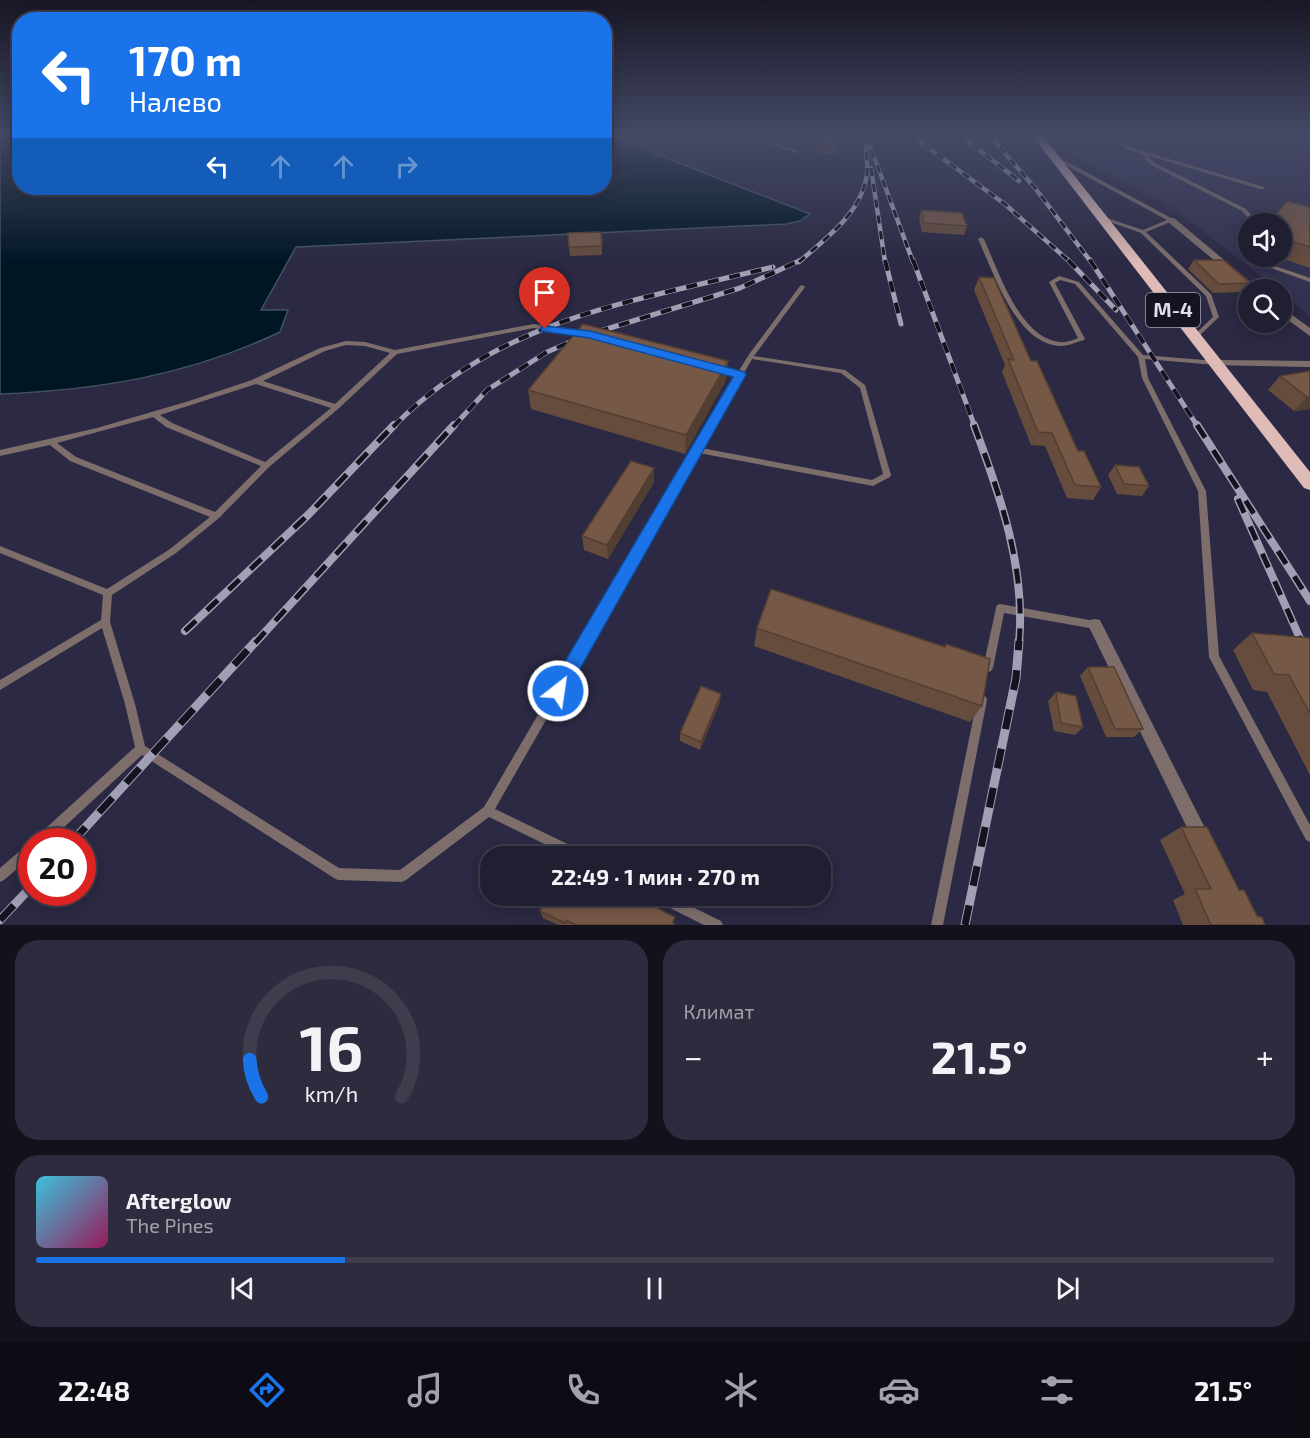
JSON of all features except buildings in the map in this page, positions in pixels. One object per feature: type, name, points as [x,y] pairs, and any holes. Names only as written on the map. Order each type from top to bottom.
[{"type":"highway","name":"М-4","points":[[1069,178],[1310,484]]},
{"type":"street","points":[[1171,220],[1243,279]]},
{"type":"street","points":[[1292,319],[1310,333]]},
{"type":"street","points":[[1216,363],[1310,364]]},
{"type":"street","points":[[1095,625],[1212,861]]},
{"type":"lane","points":[[1093,178],[1171,220]]},
{"type":"lane","points":[[1181,178],[1247,213]]},
{"type":"lane","points":[[1228,178],[1262,188]]},
{"type":"lane","points":[[1100,217],[1143,232],[1209,294],[1216,317],[1195,337]]},
{"type":"lane","points":[[1143,232],[1171,220]]},
{"type":"lane","points":[[981,239],[1024,326],[1039,339],[1053,343],[1073,343],[1082,339],[1053,282],[1059,278],[1077,283],[1141,357],[1145,378],[1202,491],[1214,657],[1310,836]]},
{"type":"lane","points":[[1273,267],[1310,280]]},
{"type":"lane","points":[[108,593],[105,622],[141,749],[338,874],[402,876],[488,811],[740,375],[802,287]]},
{"type":"lane","points":[[0,453],[52,443],[155,415],[257,381],[330,348],[347,343],[395,352],[534,326],[590,334]]},
{"type":"lane","points":[[108,593],[173,551],[216,516],[266,465],[336,407],[395,352]]},
{"type":"lane","points":[[697,450],[873,483],[888,475],[863,387],[843,371],[751,357]]},
{"type":"lane","points":[[1141,357],[1216,363]]},
{"type":"lane","points":[[708,366],[740,375]]},
{"type":"lane","points":[[257,381],[336,407]]},
{"type":"lane","points":[[155,415],[169,425],[266,465]]},
{"type":"lane","points":[[52,443],[73,459],[216,516]]},
{"type":"lane","points":[[0,549],[108,593]]},
{"type":"lane","points":[[986,678],[1000,608],[1095,625]]},
{"type":"lane","points":[[0,684],[105,622]]},
{"type":"lane","points":[[937,925],[984,690]]},
{"type":"lane","points":[[54,828],[141,749]]},
{"type":"lane","points":[[488,811],[560,846]]},
{"type":"lane","points":[[0,876],[18,860]]},
{"type":"lane","points":[[678,906],[717,925]]},
{"type":"shaded area","points":[[1115,178],[1310,178],[1310,316],[1292,302],[1292,279],[1264,279],[1249,267],[1292,267],[1292,213],[1238,213],[1238,258],[1176,210]]},
{"type":"water","points":[[0,178],[12,178],[12,195],[612,195],[612,178],[718,178],[810,214],[800,221],[786,224],[296,247],[261,310],[288,310],[280,332],[212,359],[143,378],[73,389],[0,394]]},
{"type":"railway","points":[[799,262],[831,234],[850,213],[858,201],[866,178]]},
{"type":"railway","points":[[873,178],[885,262]]},
{"type":"railway","points":[[882,178],[913,262]]},
{"type":"railway","points":[[970,178],[1006,205],[1069,262]]},
{"type":"railway","points":[[1015,178],[1019,181]]},
{"type":"railway","points":[[1026,178],[1091,262]]},
{"type":"railway","points":[[453,427],[487,390],[547,352],[584,336],[740,288],[801,260]]},
{"type":"railway","points":[[885,260],[901,324]]},
{"type":"railway","points":[[913,260],[975,427]]},
{"type":"railway","points":[[1090,260],[1198,427]]},
{"type":"railway","points":[[1069,262],[1116,310]]},
{"type":"railway","points":[[393,427],[434,390],[478,361],[523,338],[570,319],[619,304],[773,267]]},
{"type":"railway","points":[[185,631],[309,514],[394,425]]},
{"type":"railway","points":[[255,643],[454,425]]},
{"type":"railway","points":[[974,425],[1002,505],[1015,560],[1019,587],[1019,643]]},
{"type":"railway","points":[[1197,425],[1310,601]]},
{"type":"railway","points":[[1238,499],[1302,643]]},
{"type":"railway","points":[[85,828],[256,641]]},
{"type":"railway","points":[[965,925],[1016,678],[1019,641]]},
{"type":"railway","points":[[1301,641],[1306,653]]},
{"type":"railway","points":[[0,920],[18,901]]},
{"type":"route","points":[[545,329],[590,334],[740,375],[558,691]]}]
